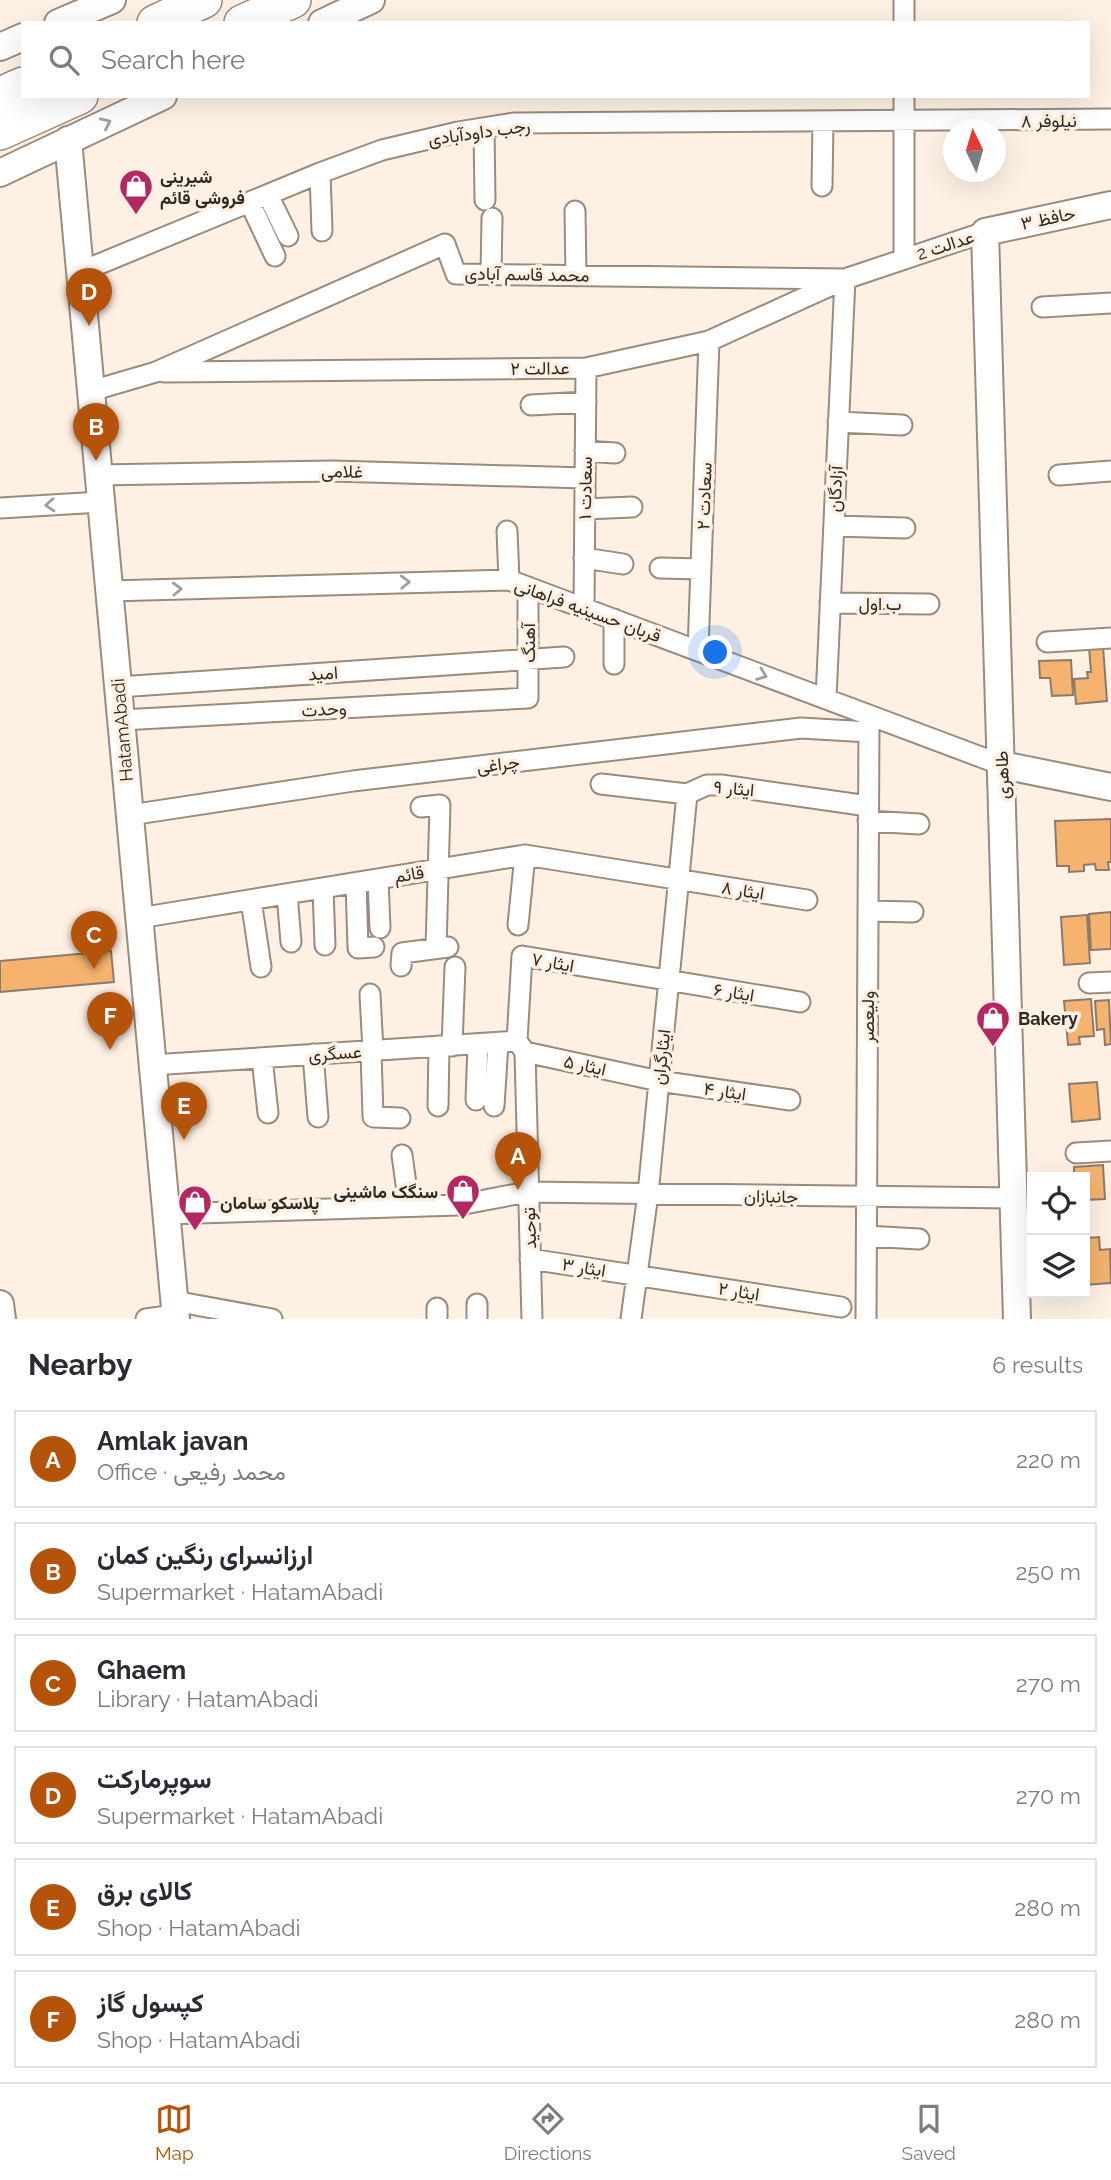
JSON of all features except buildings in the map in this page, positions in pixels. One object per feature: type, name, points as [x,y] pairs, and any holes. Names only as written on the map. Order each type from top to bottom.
[{"type":"highway","points":[[159,21],[204,0]]},
{"type":"highway","points":[[246,21],[293,0]]},
{"type":"highway","points":[[0,95],[21,86]]},
{"type":"highway","points":[[0,132],[76,98]]},
{"type":"street","points":[[60,15],[112,0]]},
{"type":"street","points":[[326,21],[371,0]]},
{"type":"street","points":[[904,0],[904,21]]},
{"type":"street","points":[[0,47],[21,38]]},
{"type":"street","points":[[3,168],[159,98]]},
{"type":"street","points":[[904,98],[904,258]]},
{"type":"street","name":"نیلوفر ۸","points":[[904,121],[1111,119]]},
{"type":"street","points":[[822,186],[823,121]]},
{"type":"street","name":"رجب داودآبادی","points":[[80,272],[382,150],[484,128],[514,124],[904,121]]},
{"type":"street","points":[[484,128],[491,275]]},
{"type":"street","name":"HatamAbadi","points":[[68,140],[175,1312]]},
{"type":"street","points":[[320,173],[322,231]]},
{"type":"street","points":[[268,195],[288,236]]},
{"type":"street","points":[[250,203],[275,256]]},
{"type":"street","name":"حافظ ۳","points":[[985,232],[1111,205]]},
{"type":"street","points":[[575,211],[576,276]]},
{"type":"street","name":"عدالت 2","points":[[904,258],[985,232]]},
{"type":"street","name":"طاهری","points":[[985,232],[1017,1319]]},
{"type":"street","name":"محمد قاسم آبادی","points":[[91,391],[156,372],[444,244],[457,274],[845,279]]},
{"type":"street","name":"عدالت ۲","points":[[156,372],[586,368],[709,341],[845,279],[904,258]]},
{"type":"street","name":"آزادگان","points":[[826,699],[845,279]]},
{"type":"street","points":[[1042,307],[1111,303]]},
{"type":"street","name":"سعادت ۲","points":[[698,651],[709,341]]},
{"type":"street","name":"سعادت ۱","points":[[584,608],[586,368]]},
{"type":"street","points":[[531,405],[586,402]]},
{"type":"street","points":[[838,422],[902,425]]},
{"type":"street","points":[[585,451],[615,453]]},
{"type":"street","name":"غلامی","points":[[98,475],[333,471],[585,478]]},
{"type":"street","points":[[1059,475],[1111,471]]},
{"type":"street","points":[[0,508],[101,502]]},
{"type":"street","points":[[584,509],[632,507]]},
{"type":"street","points":[[834,526],[905,528]]},
{"type":"street","points":[[507,531],[509,580]]},
{"type":"street","points":[[584,558],[623,564]]},
{"type":"street","points":[[660,568],[701,569]]},
{"type":"street","name":"قربان حسینیه فراهانی","points":[[109,591],[509,580],[826,699],[869,724],[1002,765]]},
{"type":"street","name":"آهنگ","points":[[528,587],[528,698]]},
{"type":"street","name":"ب.اول","points":[[830,603],[929,604]]},
{"type":"street","points":[[614,619],[614,664]]},
{"type":"street","points":[[1047,642],[1111,638]]},
{"type":"street","name":"امید","points":[[118,687],[564,657]]},
{"type":"street","name":"وحدت","points":[[121,720],[528,698]]},
{"type":"street","name":"ولیعصر","points":[[866,1319],[869,724]]},
{"type":"street","name":"چراغی","points":[[130,815],[353,782],[801,728],[869,724]]},
{"type":"street","points":[[1002,765],[1111,787]]},
{"type":"street","name":"ایثار ۹","points":[[601,784],[687,794],[707,785],[721,785],[919,824]]},
{"type":"street","name":"ایثارگران","points":[[631,1319],[648,1194],[687,794]]},
{"type":"street","points":[[401,966],[402,953],[442,948],[436,870],[440,805],[421,807]]},
{"type":"street","points":[[518,925],[525,855]]},
{"type":"street","name":"قائم","points":[[139,918],[525,855],[679,879]]},
{"type":"street","points":[[356,883],[358,947],[377,938],[378,879]]},
{"type":"street","name":"ایثار ۸","points":[[679,879],[807,901]]},
{"type":"street","points":[[323,888],[326,945]]},
{"type":"street","points":[[287,894],[291,942]]},
{"type":"street","points":[[251,900],[261,967]]},
{"type":"street","points":[[868,911],[913,912]]},
{"type":"street","name":"ایثار ۷","points":[[513,1046],[522,956],[668,981]]},
{"type":"street","points":[[438,1106],[455,967]]},
{"type":"street","name":"ایثار ۶","points":[[668,981],[800,1002]]},
{"type":"street","points":[[1089,983],[1111,982]]},
{"type":"street","points":[[370,994],[373,1117],[400,1118]]},
{"type":"street","points":[[478,1044],[485,1103],[513,1046]]},
{"type":"street","name":"عسگری","points":[[152,1065],[478,1044],[513,1046]]},
{"type":"street","name":"ایثار ۵","points":[[513,1046],[659,1082]]},
{"type":"street","name":"توحید","points":[[513,1046],[527,1192],[533,1319]]},
{"type":"street","points":[[313,1054],[318,1117]]},
{"type":"street","points":[[262,1058],[268,1113]]},
{"type":"street","name":"ایثار ۴","points":[[659,1082],[790,1100]]},
{"type":"street","points":[[1076,1153],[1111,1151]]},
{"type":"street","points":[[402,1156],[409,1206]]},
{"type":"street","name":"جانبازان","points":[[166,1214],[460,1205],[527,1192],[1015,1198]]},
{"type":"street","points":[[867,1236],[919,1239]]},
{"type":"street","name":"ایثار ۳","points":[[530,1259],[637,1276]]},
{"type":"street","name":"ایثار ۲","points":[[637,1276],[841,1307]]},
{"type":"street","points":[[0,1304],[2,1319]]},
{"type":"street","points":[[146,1319],[175,1312],[272,1319]]},
{"type":"place","name":"شیرینی فروشی قائم","points":[[136,216]]},
{"type":"place","name":"سوپرمارکت","points":[[89,326]]},
{"type":"place","name":"ارزانسرای رنگین کمان","points":[[96,461]]},
{"type":"place","name":"Ghaem","points":[[94,969]]},
{"type":"place","name":"Bakery","points":[[993,1048]]},
{"type":"place","name":"کپسول گاز","points":[[110,1050]]},
{"type":"place","name":"کالای برق","points":[[184,1140]]},
{"type":"place","name":"Amlak javan","points":[[518,1190]]},
{"type":"place","name":"سنگک ماشینی","points":[[463,1221]]},
{"type":"place","name":"پلاسکو سامان","points":[[195,1232]]}]
